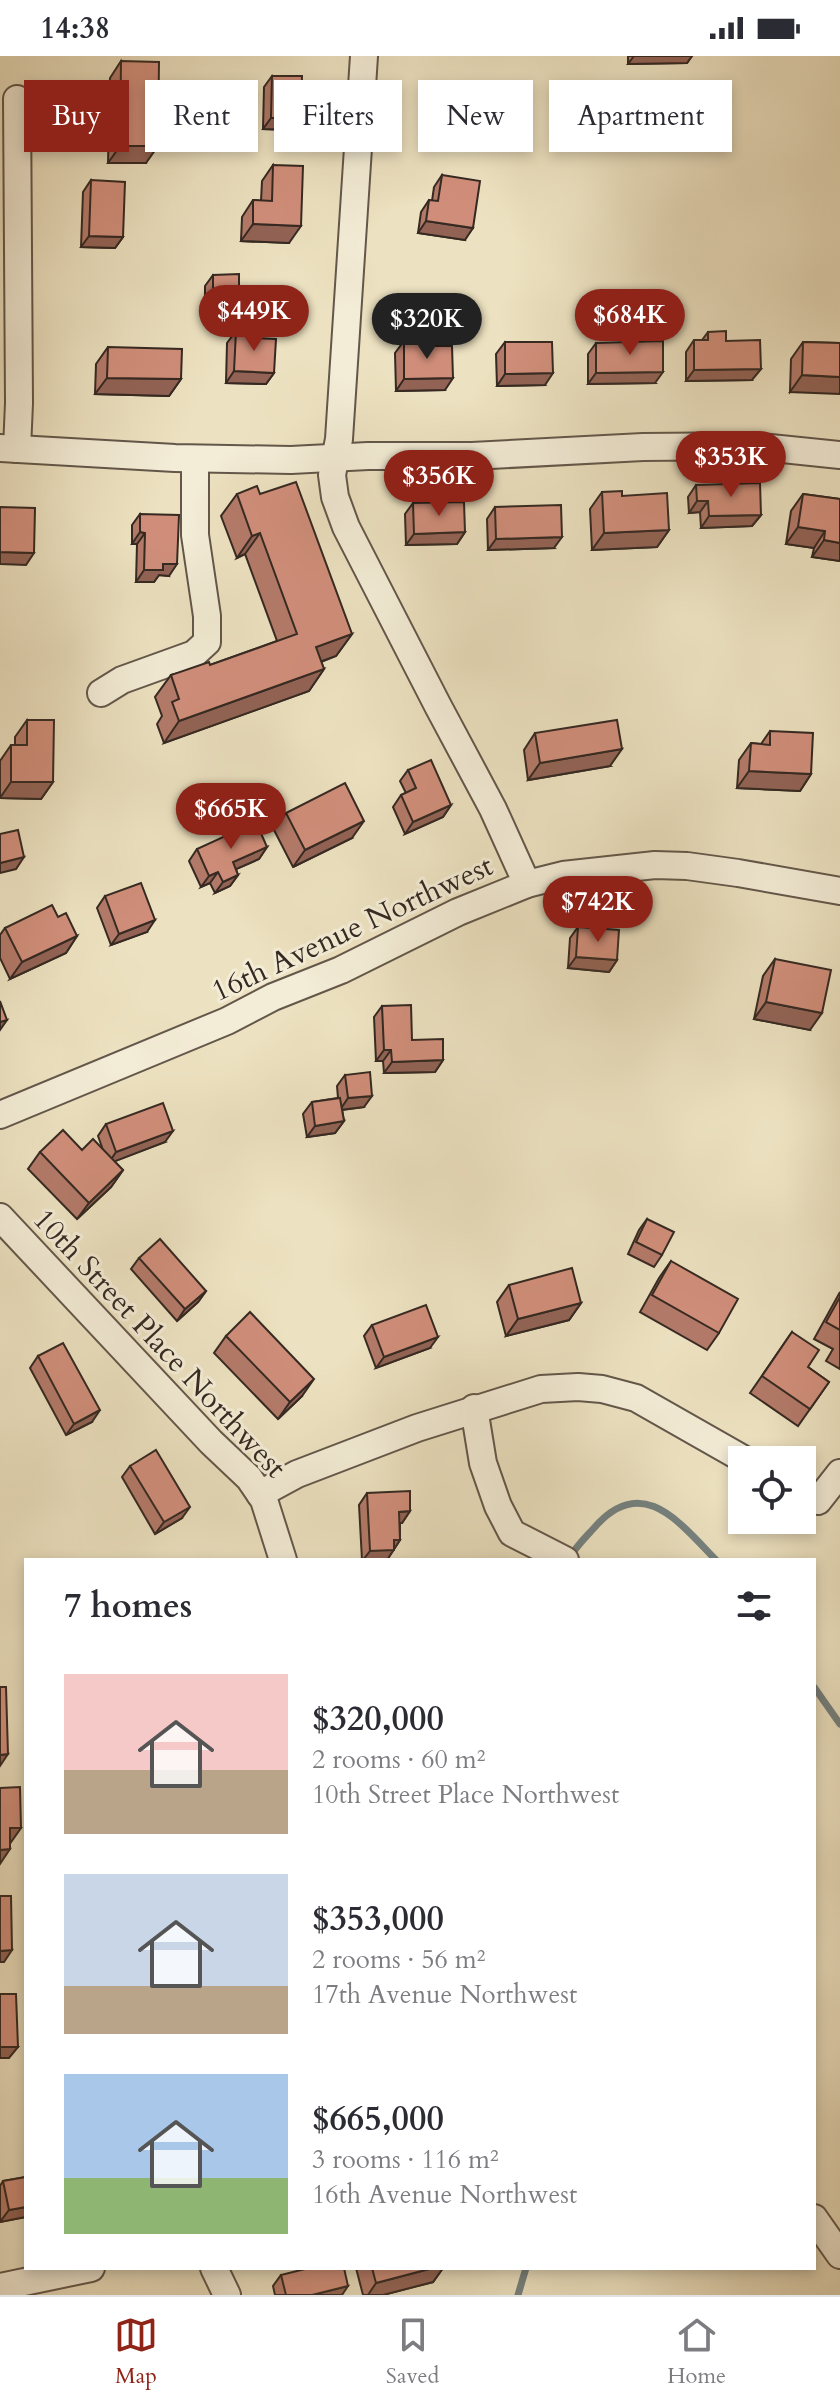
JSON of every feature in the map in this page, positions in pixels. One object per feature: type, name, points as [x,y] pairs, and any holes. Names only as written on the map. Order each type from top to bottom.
[{"type":"street","points":[[364,56],[337,458],[332,475],[335,497],[346,527],[493,809],[527,884]]},
{"type":"street","points":[[17,99],[19,403],[8,448],[195,459],[291,460],[752,446],[840,455]]},
{"type":"street","points":[[101,693],[122,680],[194,654],[207,642],[207,616],[195,535],[195,459]]},
{"type":"street","name":"16th Avenue Northwest","points":[[0,1115],[227,1021],[273,997],[341,970],[458,912],[527,884],[563,875],[655,865],[738,873],[840,891]]},
{"type":"street","name":"10th Street Place Northwest","points":[[0,1217],[211,1442],[249,1478],[264,1500],[282,1558]]},
{"type":"street","points":[[260,1494],[297,1474],[417,1428],[541,1389],[602,1389],[636,1398],[728,1450]]},
{"type":"street","points":[[474,1408],[483,1463],[498,1506],[512,1533],[561,1558]]},
{"type":"street","points":[[816,1500],[840,1473]]},
{"type":"street","points":[[816,2221],[840,2255]]},
{"type":"street","points":[[0,2287],[81,2270]]},
{"type":"street","points":[[215,2270],[227,2295]]},
{"type":"building","points":[[121,61],[159,62],[159,80],[145,80],[145,146],[129,146],[129,80],[121,80]]},
{"type":"building","points":[[272,76],[302,76],[302,80],[274,80],[274,118],[271,118]]},
{"type":"building","points":[[273,165],[303,166],[301,226],[253,224],[253,200],[272,201]]},
{"type":"building","points":[[442,175],[480,181],[473,228],[426,221],[429,200],[438,201]]},
{"type":"building","points":[[91,180],[125,182],[123,237],[89,236]]},
{"type":"building","points":[[239,274],[239,303],[213,303],[213,275]]},
{"type":"building","points":[[236,331],[256,332],[255,338],[276,339],[274,373],[234,371]]},
{"type":"building","points":[[726,331],[726,341],[760,340],[761,369],[694,370],[694,340],[708,340],[708,332]]},
{"type":"building","points":[[404,341],[422,341],[422,346],[452,346],[453,378],[404,379]]},
{"type":"building","points":[[663,341],[663,372],[596,373],[596,343]]},
{"type":"building","points":[[505,342],[552,342],[553,373],[505,374]]},
{"type":"building","points":[[803,342],[840,343],[840,377],[802,375]]},
{"type":"building","points":[[108,347],[182,349],[181,379],[107,378]]},
{"type":"building","points":[[296,482],[352,634],[316,647],[324,669],[179,721],[172,702],[179,699],[171,675],[209,662],[210,665],[297,634],[260,533],[252,536],[237,494],[257,486],[260,494]]},
{"type":"building","points":[[760,483],[761,515],[709,516],[708,501],[697,501],[696,485]]},
{"type":"building","points":[[622,491],[622,496],[667,493],[669,530],[604,533],[602,492]]},
{"type":"building","points":[[803,494],[840,499],[840,543],[824,540],[825,531],[798,527]]},
{"type":"building","points":[[464,502],[465,532],[414,534],[413,503]]},
{"type":"building","points":[[561,505],[562,537],[496,539],[495,507]]},
{"type":"building","points":[[0,507],[35,508],[34,553],[0,552]]},
{"type":"building","points":[[140,514],[179,515],[177,564],[163,564],[163,570],[144,570],[145,533],[140,532]]},
{"type":"building","points":[[27,720],[54,720],[53,782],[11,782],[11,745],[27,745]]},
{"type":"building","points":[[617,720],[622,749],[540,763],[535,733]]},
{"type":"building","points":[[770,731],[813,733],[811,774],[749,771],[751,743],[770,745]]},
{"type":"building","points":[[431,760],[451,805],[413,822],[401,795],[416,788],[408,770]]},
{"type":"building","points":[[345,783],[364,821],[305,850],[286,813]]},
{"type":"building","points":[[256,822],[267,847],[233,862],[238,875],[223,882],[218,872],[209,876],[197,849]]},
{"type":"building","points":[[18,830],[24,857],[0,863],[0,834]]},
{"type":"building","points":[[141,883],[155,920],[119,934],[105,896]]},
{"type":"building","points":[[52,905],[58,917],[66,913],[77,936],[22,962],[5,928]]},
{"type":"building","points":[[578,927],[619,930],[617,960],[576,957]]},
{"type":"building","points":[[775,959],[831,970],[822,1013],[766,1002]]},
{"type":"building","points":[[0,1001],[7,1020],[0,1022]]},
{"type":"building","points":[[411,1005],[412,1040],[443,1039],[443,1060],[392,1062],[391,1050],[384,1050],[382,1006]]},
{"type":"building","points":[[370,1072],[372,1096],[348,1098],[345,1075]]},
{"type":"building","points":[[340,1098],[344,1121],[315,1126],[312,1102]]},
{"type":"building","points":[[163,1103],[173,1131],[116,1152],[106,1124]]},
{"type":"building","points":[[63,1130],[82,1150],[93,1139],[123,1170],[89,1203],[40,1152]]},
{"type":"building","points":[[647,1219],[674,1232],[662,1255],[636,1242]]},
{"type":"building","points":[[160,1239],[206,1291],[185,1309],[139,1258]]},
{"type":"building","points":[[671,1261],[738,1299],[719,1333],[652,1295]]},
{"type":"building","points":[[572,1268],[581,1303],[518,1319],[509,1285]]},
{"type":"building","points":[[840,1297],[840,1330],[826,1322]]},
{"type":"building","points":[[426,1305],[438,1337],[384,1357],[372,1325]]},
{"type":"building","points":[[250,1312],[314,1379],[290,1402],[226,1336]]},
{"type":"building","points":[[792,1332],[819,1350],[808,1367],[829,1382],[810,1409],[762,1376]]},
{"type":"building","points":[[63,1343],[100,1410],[74,1424],[38,1356]]},
{"type":"building","points":[[156,1450],[190,1507],[164,1522],[130,1466]]},
{"type":"building","points":[[410,1491],[410,1511],[399,1512],[400,1540],[394,1540],[394,1550],[370,1551],[367,1493]]},
{"type":"building","points":[[0,1687],[6,1687],[8,1754],[0,1755]]},
{"type":"building","points":[[20,1787],[21,1828],[10,1828],[10,1849],[0,1850],[0,1788]]},
{"type":"building","points":[[0,1896],[11,1896],[12,1950],[0,1951]]},
{"type":"building","points":[[0,1994],[16,1994],[18,2047],[0,2047]]},
{"type":"building","points":[[24,2177],[24,2207],[9,2210],[3,2181]]},
{"type":"building","points":[[301,2270],[344,2270],[348,2286],[312,2295],[286,2295],[281,2275]]},
{"type":"building","points":[[373,2270],[425,2270],[376,2283]]},
{"type":"waterway","points":[[570,1558],[594,1528],[612,1512],[628,1504],[644,1504],[660,1509],[714,1558]]},
{"type":"waterway","points":[[816,1690],[840,1724]]},
{"type":"waterway","points":[[518,2295],[525,2270]]}]
